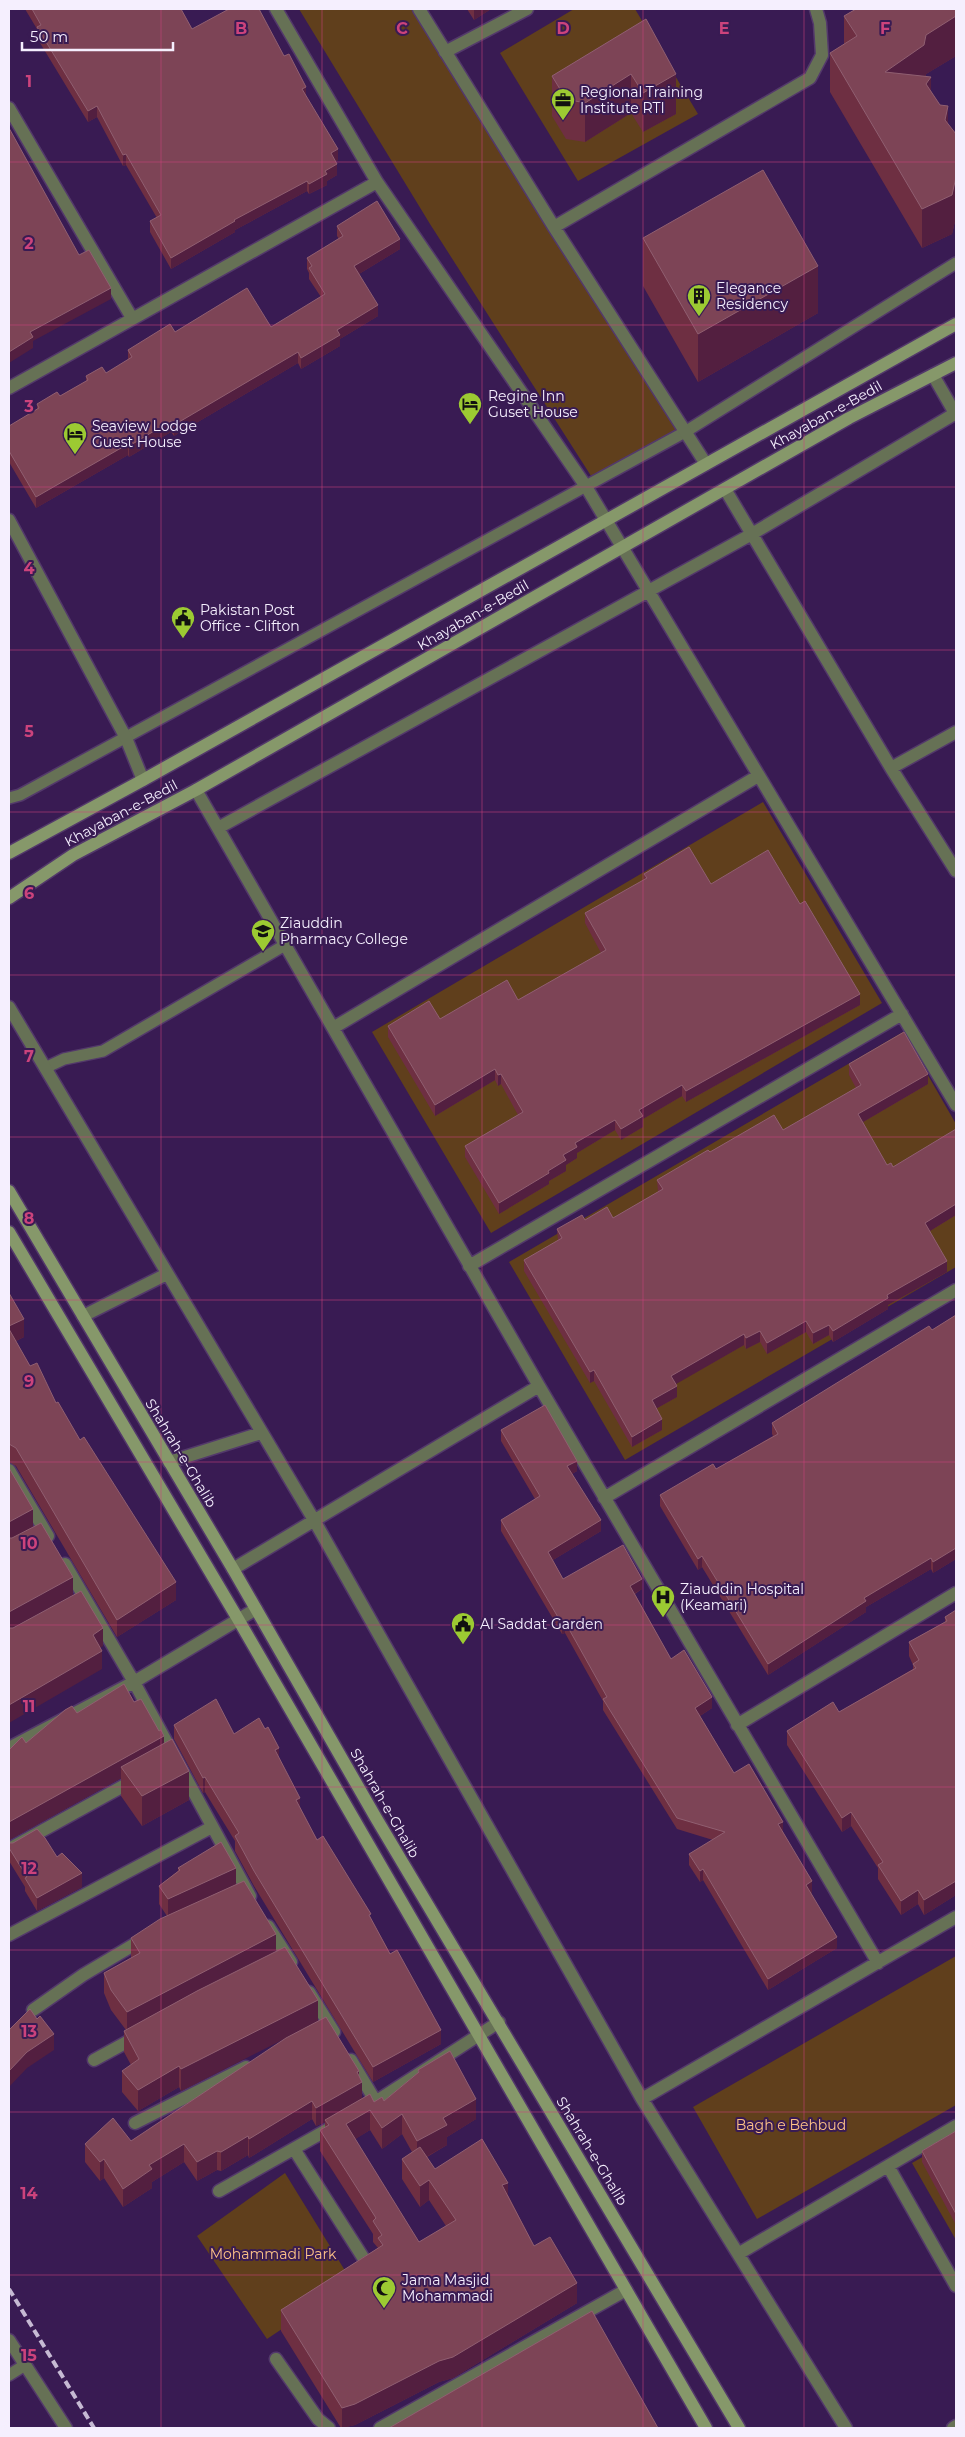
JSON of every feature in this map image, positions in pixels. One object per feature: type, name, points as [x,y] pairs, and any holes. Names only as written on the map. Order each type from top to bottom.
[{"type":"main road","name":"Khayaban-e-Bedil","points":[[9,853],[143,780],[956,324]]},
{"type":"main road","name":"Khayaban-e-Bedil","points":[[9,898],[73,855],[196,790],[849,418],[956,363]]},
{"type":"main road","name":"Shahrah-e-Ghalib","points":[[9,1191],[233,1569],[376,1818],[739,2428]]},
{"type":"main road","points":[[9,1232],[238,1619],[706,2428]]},
{"type":"street","points":[[276,9],[377,182],[585,485],[956,1105]]},
{"type":"street","points":[[419,9],[554,227],[706,464]]},
{"type":"street","points":[[445,52],[527,9]]},
{"type":"street","points":[[554,227],[810,78],[822,55],[820,23],[816,9]]},
{"type":"street","points":[[9,108],[132,318]]},
{"type":"street","points":[[9,388],[377,182]]},
{"type":"street","points":[[218,828],[752,534],[956,414],[933,375]]},
{"type":"street","points":[[725,489],[891,768],[956,871]]},
{"type":"street","points":[[9,520],[126,738],[143,780]]},
{"type":"street","points":[[891,768],[956,732]]},
{"type":"street","points":[[333,1028],[758,776]]},
{"type":"street","points":[[196,790],[469,1266],[878,1963]]},
{"type":"street","points":[[9,1007],[314,1520],[642,2099],[846,2428]]},
{"type":"street","points":[[469,1266],[902,1014]]},
{"type":"street","points":[[83,1316],[167,1274]]},
{"type":"street","points":[[604,1498],[956,1290]]},
{"type":"street","points":[[233,1569],[539,1386]]},
{"type":"street","points":[[169,1462],[261,1433]]},
{"type":"street","points":[[9,1470],[57,1551],[80,1600],[134,1682],[170,1760],[212,1827],[242,1892],[259,1911],[283,1959],[301,1978],[325,2027],[341,2044],[376,2102]]},
{"type":"street","points":[[30,1538],[44,1530]]},
{"type":"street","points":[[737,1725],[956,1593]]},
{"type":"street","points":[[9,1748],[134,1682],[256,1609]]},
{"type":"street","points":[[9,1849],[148,1772]]},
{"type":"street","points":[[9,1934],[212,1827]]},
{"type":"street","points":[[642,2099],[956,1917]]},
{"type":"street","points":[[33,2010],[83,1975],[152,1934]]},
{"type":"street","points":[[360,2111],[499,2022]]},
{"type":"street","points":[[94,2060],[152,2028]]},
{"type":"street","points":[[135,2123],[258,2061]]},
{"type":"street","points":[[218,2191],[343,2120]]},
{"type":"street","points":[[738,2254],[956,2126]]},
{"type":"street","points":[[294,2148],[364,2259]]},
{"type":"street","points":[[888,2166],[956,2286]]},
{"type":"street","points":[[380,2428],[626,2290]]},
{"type":"street","points":[[9,2340],[66,2428]]},
{"type":"street","points":[[276,2359],[318,2419],[329,2428]]},
{"type":"lane","points":[[9,798],[20,795],[126,738],[585,485],[685,432],[956,262]]},
{"type":"lane","points":[[45,1068],[64,1059],[103,1051],[285,945]]},
{"type":"lane","points":[[9,2375],[25,2365]]},
{"type":"green space","points":[[299,9],[414,9],[685,432],[593,479],[430,224]]},
{"type":"green space","points":[[574,9],[635,9],[698,114],[578,181],[500,53]]},
{"type":"green space","points":[[763,802],[882,1003],[491,1233],[372,1032]]},
{"type":"green space","points":[[903,1032],[956,1124],[956,1267],[625,1460],[509,1262]]},
{"type":"green space","name":"Bagh e Behbud","points":[[956,1956],[956,2105],[757,2219],[693,2107]]},
{"type":"green space","points":[[956,2138],[956,2240],[912,2163]]},
{"type":"green space","name":"Mohammadi Park","points":[[285,2173],[352,2282],[267,2339],[197,2236]]},
{"type":"building","points":[[32,9],[181,9],[192,29],[229,9],[259,9],[284,56],[289,54],[306,87],[302,89],[338,149],[331,153],[337,164],[325,171],[327,174],[309,184],[307,181],[234,220],[171,258],[150,221],[161,215],[126,154],[123,155],[97,106],[88,111],[37,27],[41,25]]},
{"type":"building","points":[[856,9],[956,9],[956,16],[926,35],[924,45],[885,72],[931,77],[926,84],[940,105],[948,106],[945,120],[956,134],[956,177],[952,195],[922,209],[830,53],[857,36],[844,16]]},
{"type":"building","points":[[646,19],[676,74],[643,93],[631,74],[585,103],[566,99],[552,76]]},
{"type":"building","points":[[9,128],[79,255],[89,250],[111,288],[30,332],[33,337],[9,352]]},
{"type":"building","points":[[763,170],[818,266],[698,334],[643,238]]},
{"type":"building","points":[[377,201],[400,239],[354,266],[378,305],[337,330],[340,335],[301,358],[298,352],[174,425],[171,421],[36,497],[9,451],[9,426],[39,408],[37,404],[57,392],[60,396],[88,380],[86,376],[102,367],[106,373],[132,357],[128,350],[170,324],[175,332],[247,288],[271,327],[325,294],[309,268],[312,266],[307,258],[343,236],[337,226]]},
{"type":"building","points":[[689,847],[711,884],[768,850],[800,904],[805,901],[860,994],[686,1091],[682,1085],[639,1110],[643,1116],[621,1129],[615,1120],[575,1143],[577,1147],[563,1155],[566,1160],[548,1171],[549,1173],[499,1203],[465,1146],[523,1112],[501,1074],[498,1075],[495,1069],[435,1105],[388,1026],[429,1001],[440,1019],[507,980],[518,1000],[606,950],[585,913],[647,878],[644,874]]},
{"type":"building","points":[[904,1032],[928,1074],[858,1114],[887,1165],[891,1163],[893,1167],[956,1129],[956,1204],[925,1223],[947,1261],[887,1295],[888,1298],[833,1331],[829,1325],[813,1333],[806,1321],[767,1343],[760,1331],[746,1338],[744,1334],[671,1376],[677,1386],[652,1400],[662,1419],[632,1437],[594,1370],[590,1372],[524,1260],[562,1238],[557,1229],[582,1215],[585,1220],[607,1207],[613,1218],[663,1189],[657,1180],[774,1115],[783,1130],[861,1085],[849,1064]]},
{"type":"building","points":[[9,1293],[24,1319],[9,1326]]},
{"type":"building","points":[[956,1315],[956,1548],[933,1562],[931,1558],[864,1598],[866,1601],[768,1664],[702,1556],[698,1559],[660,1495],[713,1464],[716,1469],[778,1434],[772,1423],[929,1326],[932,1330]]},
{"type":"building","points":[[9,1329],[30,1366],[37,1363],[56,1403],[58,1402],[80,1440],[84,1437],[176,1582],[117,1620],[16,1448],[9,1444]]},
{"type":"building","points":[[545,1405],[577,1461],[567,1466],[601,1520],[548,1552],[563,1579],[623,1545],[642,1579],[630,1586],[671,1659],[684,1650],[712,1697],[695,1708],[734,1773],[749,1764],[783,1822],[778,1824],[812,1881],[806,1885],[837,1937],[768,1979],[703,1869],[700,1871],[689,1854],[725,1832],[677,1818],[603,1699],[607,1697],[565,1622],[562,1624],[501,1520],[540,1496],[501,1430]]},
{"type":"building","points":[[9,1468],[33,1509],[9,1522]]},
{"type":"building","points":[[41,1523],[73,1577],[9,1612],[9,1538]]},
{"type":"building","points":[[81,1591],[103,1628],[93,1635],[102,1651],[9,1705],[9,1628],[13,1628]]},
{"type":"building","points":[[956,1610],[956,1881],[924,1900],[918,1890],[901,1901],[878,1865],[883,1862],[851,1812],[842,1818],[787,1731],[833,1702],[839,1712],[916,1668],[913,1664],[919,1660],[909,1642],[947,1621],[945,1617]]},
{"type":"building","points":[[124,1684],[134,1702],[141,1699],[159,1731],[161,1730],[164,1736],[9,1822],[9,1750],[22,1737],[26,1743],[65,1710],[72,1706],[77,1713]]},
{"type":"building","points":[[216,1699],[234,1734],[259,1718],[265,1729],[268,1727],[279,1748],[275,1750],[300,1798],[296,1800],[317,1840],[323,1836],[371,1914],[369,1915],[390,1954],[397,1950],[441,2030],[373,2067],[254,1871],[235,1836],[239,1833],[205,1777],[203,1778],[174,1725]]},
{"type":"building","points":[[172,1739],[189,1771],[142,1796],[121,1767]]},
{"type":"building","points":[[37,1829],[57,1857],[62,1853],[82,1873],[37,1898],[25,1878],[27,1877],[9,1848],[9,1843],[13,1843]]},
{"type":"building","points":[[221,1842],[236,1868],[168,1899],[159,1886],[180,1870],[178,1868]]},
{"type":"building","points":[[244,1881],[276,1934],[127,2012],[111,1990],[104,1973],[140,1953],[131,1938],[160,1919]]},
{"type":"building","points":[[285,1947],[318,2000],[181,2069],[179,2066],[138,2090],[122,2071],[139,2059],[124,2031],[197,1991]]},
{"type":"building","points":[[30,2009],[37,2019],[40,2016],[54,2034],[27,2052],[9,2071],[9,2030]]},
{"type":"building","points":[[326,2017],[359,2071],[357,2072],[362,2082],[316,2108],[312,2101],[249,2139],[248,2136],[221,2152],[217,2151],[197,2162],[184,2144],[149,2165],[152,2169],[123,2189],[104,2159],[100,2162],[85,2144],[113,2118],[131,2141],[286,2038]]},
{"type":"building","points":[[450,2051],[476,2099],[443,2118],[447,2125],[417,2141],[402,2114],[382,2128],[370,2110],[346,2124],[419,2242],[456,2220],[429,2180],[420,2186],[402,2159],[420,2147],[435,2169],[482,2139],[508,2183],[502,2185],[534,2246],[550,2237],[577,2283],[453,2357],[439,2361],[355,2404],[342,2408],[281,2310],[383,2245],[378,2238],[382,2235],[373,2221],[376,2218],[320,2130],[329,2125],[325,2120],[370,2094],[374,2102],[382,2097],[384,2101],[419,2072],[418,2070]]},
{"type":"building","points":[[956,2131],[956,2214],[922,2151]]},
{"type":"building","points":[[592,2311],[658,2428],[389,2428]]},
{"type":"railway","points":[[9,2289],[94,2428]]},
{"type":"place","name":"Regional Training Institute RTI","points":[[563,121]]},
{"type":"place","name":"Elegance Residency","points":[[699,317]]},
{"type":"place","name":"Regine Inn Guset House","points":[[470,425]]},
{"type":"place","name":"Seaview Lodge Guest House","points":[[75,455]]},
{"type":"place","name":"Pakistan Post Office - Clifton","points":[[183,639]]},
{"type":"place","name":"Ziauddin Pharmacy College","points":[[263,952]]},
{"type":"place","name":"Ziauddin Hospital (Keamari)","points":[[663,1618]]},
{"type":"place","name":"Al Saddat Garden","points":[[463,1645]]},
{"type":"place","name":"Jama Masjid Mohammadi","points":[[384,2309]]}]
